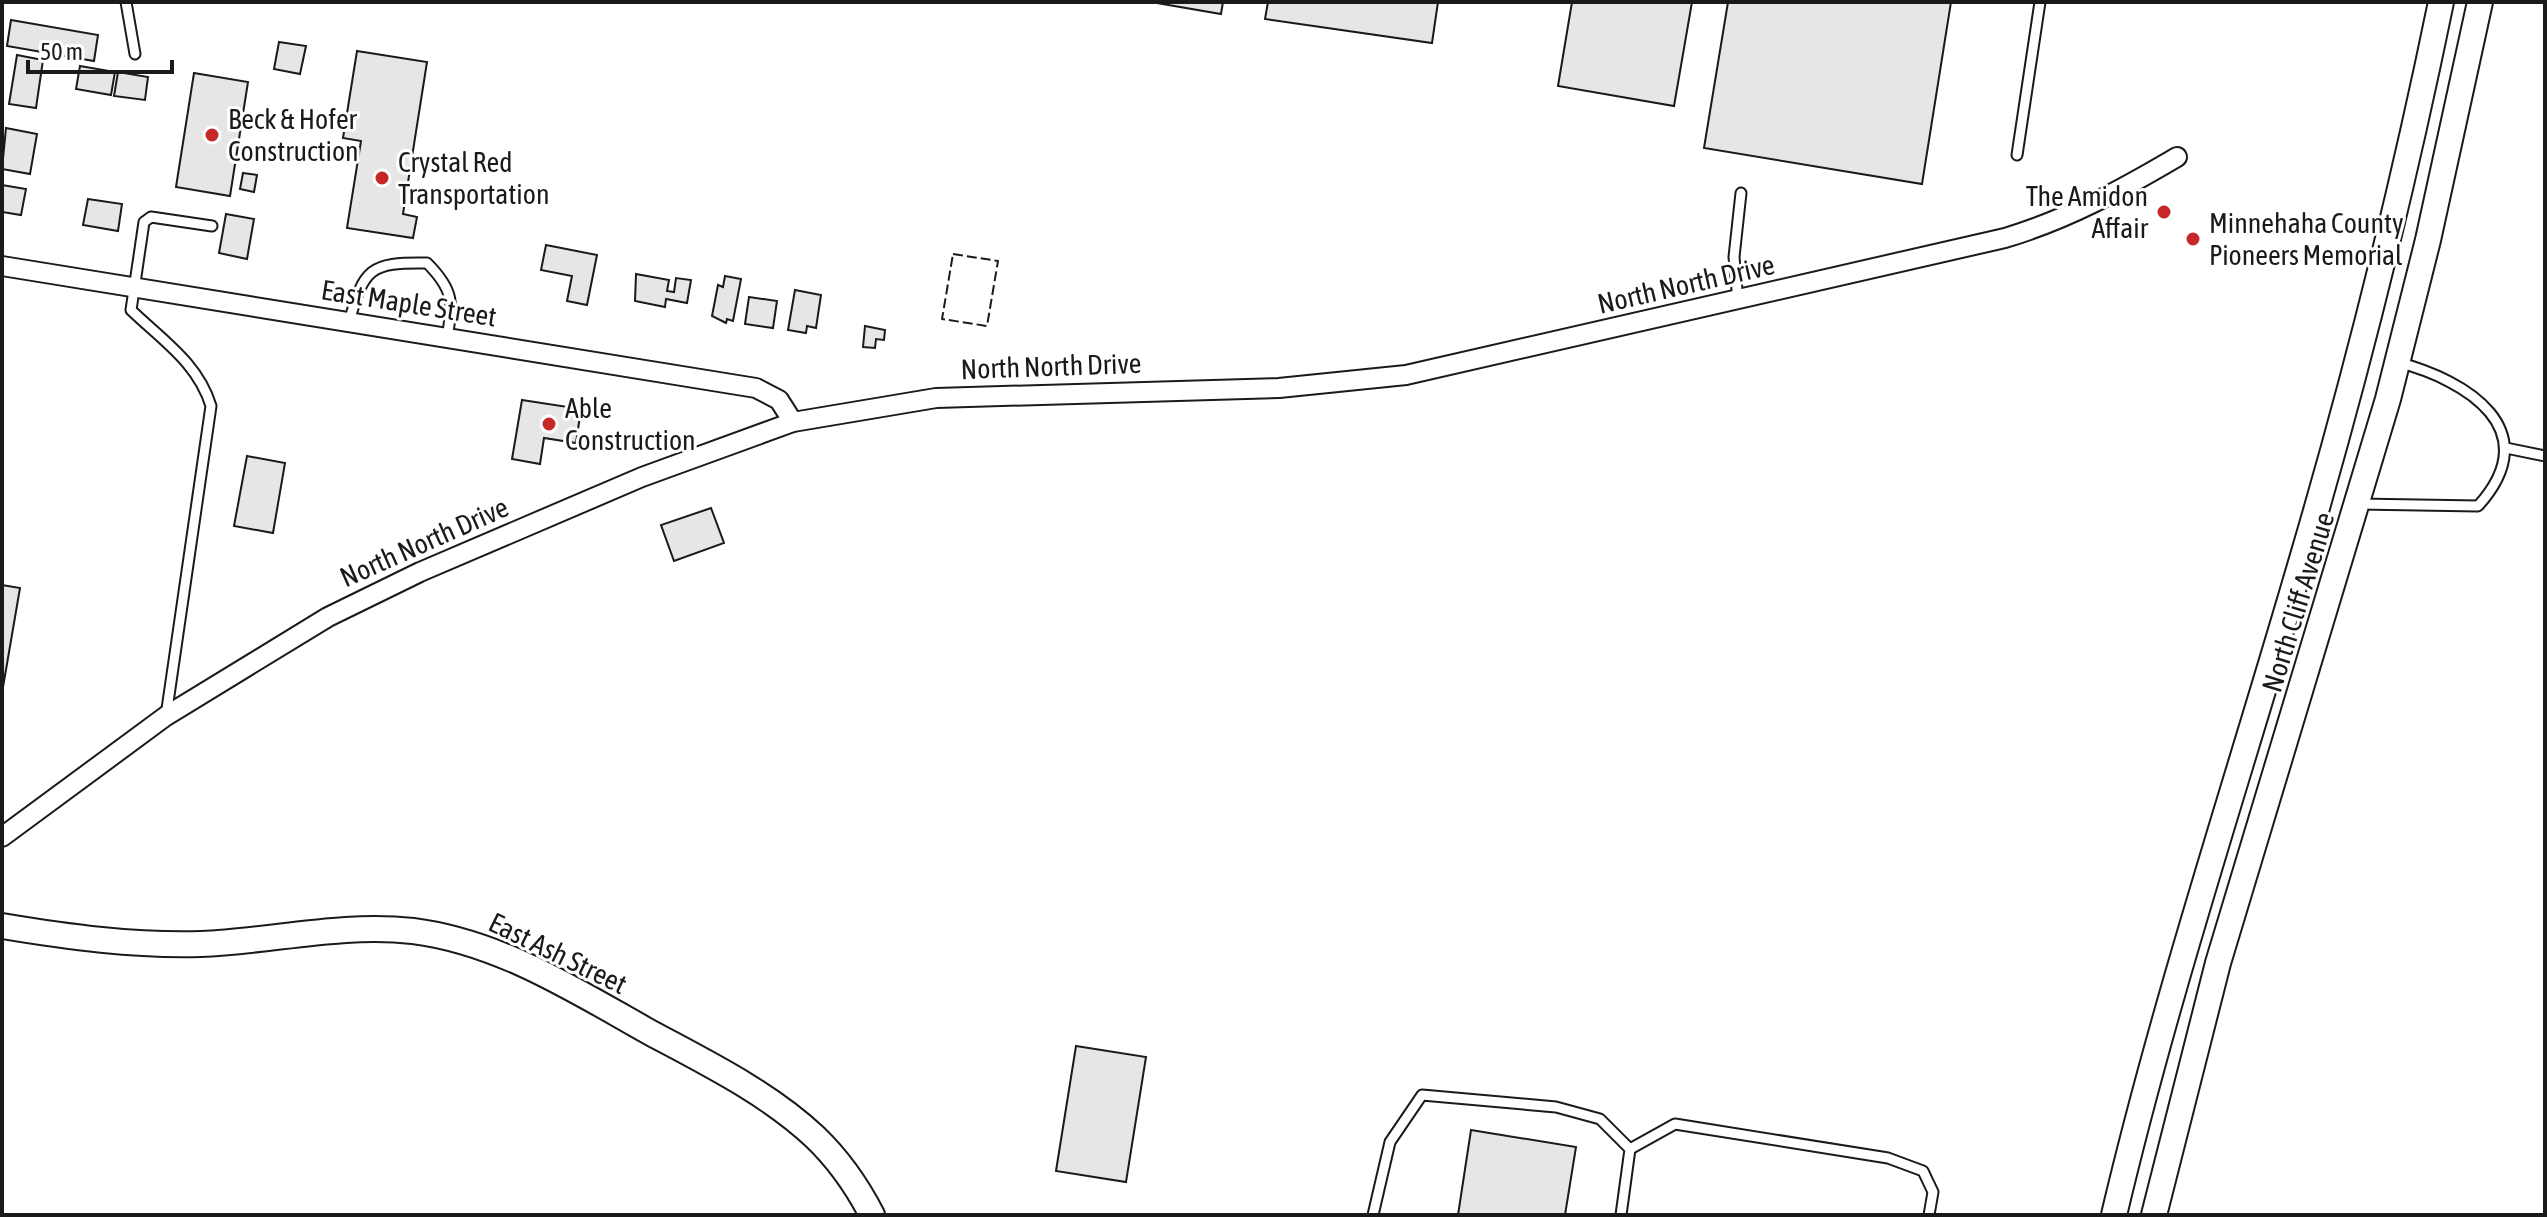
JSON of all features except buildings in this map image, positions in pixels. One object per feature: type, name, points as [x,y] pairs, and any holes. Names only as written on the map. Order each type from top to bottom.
[{"type":"main road","name":"North Cliff Avenue","points":[[2114,1215],[2175,974],[2300,565],[2360,349],[2441,2]]},
{"type":"main road","name":"North Cliff Avenue","points":[[2154,1215],[2218,963],[2359,504],[2397,362],[2480,2]]},
{"type":"main road","name":"East Ash Street","points":[[2,926],[162,944],[205,944],[350,928],[414,931],[470,943],[531,967],[724,1072],[778,1108],[813,1135],[840,1162],[872,1215]]},
{"type":"street","name":"North North Drive","points":[[2,837],[166,716],[263,653],[420,572],[642,477],[793,422],[936,398],[1354,383],[1519,352],[2047,225],[2101,201],[2177,157]]},
{"type":"street","name":"East Maple Street","points":[[2,266],[756,388],[779,400],[793,422]]},
{"type":"lane","points":[[126,2],[135,54]]},
{"type":"lane","points":[[2017,155],[2040,2]]},
{"type":"lane","points":[[1738,301],[1734,248],[1741,193]]},
{"type":"lane","points":[[166,716],[211,406],[205,386],[185,358],[131,310],[144,222],[151,217],[212,226]]},
{"type":"lane","points":[[349,322],[360,281],[375,270],[402,263],[427,263],[446,282],[452,307],[447,338]]},
{"type":"lane","points":[[2359,504],[2478,506],[2494,491],[2503,467],[2507,439],[2494,409],[2435,372],[2397,362]]},
{"type":"lane","points":[[2506,448],[2545,456]]},
{"type":"lane","points":[[1373,1215],[1390,1142],[1422,1095],[1556,1107],[1600,1119],[1630,1149]]},
{"type":"lane","points":[[1630,1149],[1675,1124],[1888,1158],[1923,1171],[1933,1192],[1929,1215]]},
{"type":"lane","points":[[1621,1215],[1630,1149]]},
{"type":"fence","points":[[953,254],[998,261],[987,326],[942,319],[953,254]]},
{"type":"place","name":"Beck & Hofer Construction","points":[[212,135]]},
{"type":"place","name":"Crystal Red Transportation","points":[[382,178]]},
{"type":"place","name":"The Amidon Affair","points":[[2164,212]]},
{"type":"place","name":"Minnehaha County Pioneers Memorial","points":[[2193,239]]},
{"type":"place","name":"Able Construction","points":[[549,424]]}]
